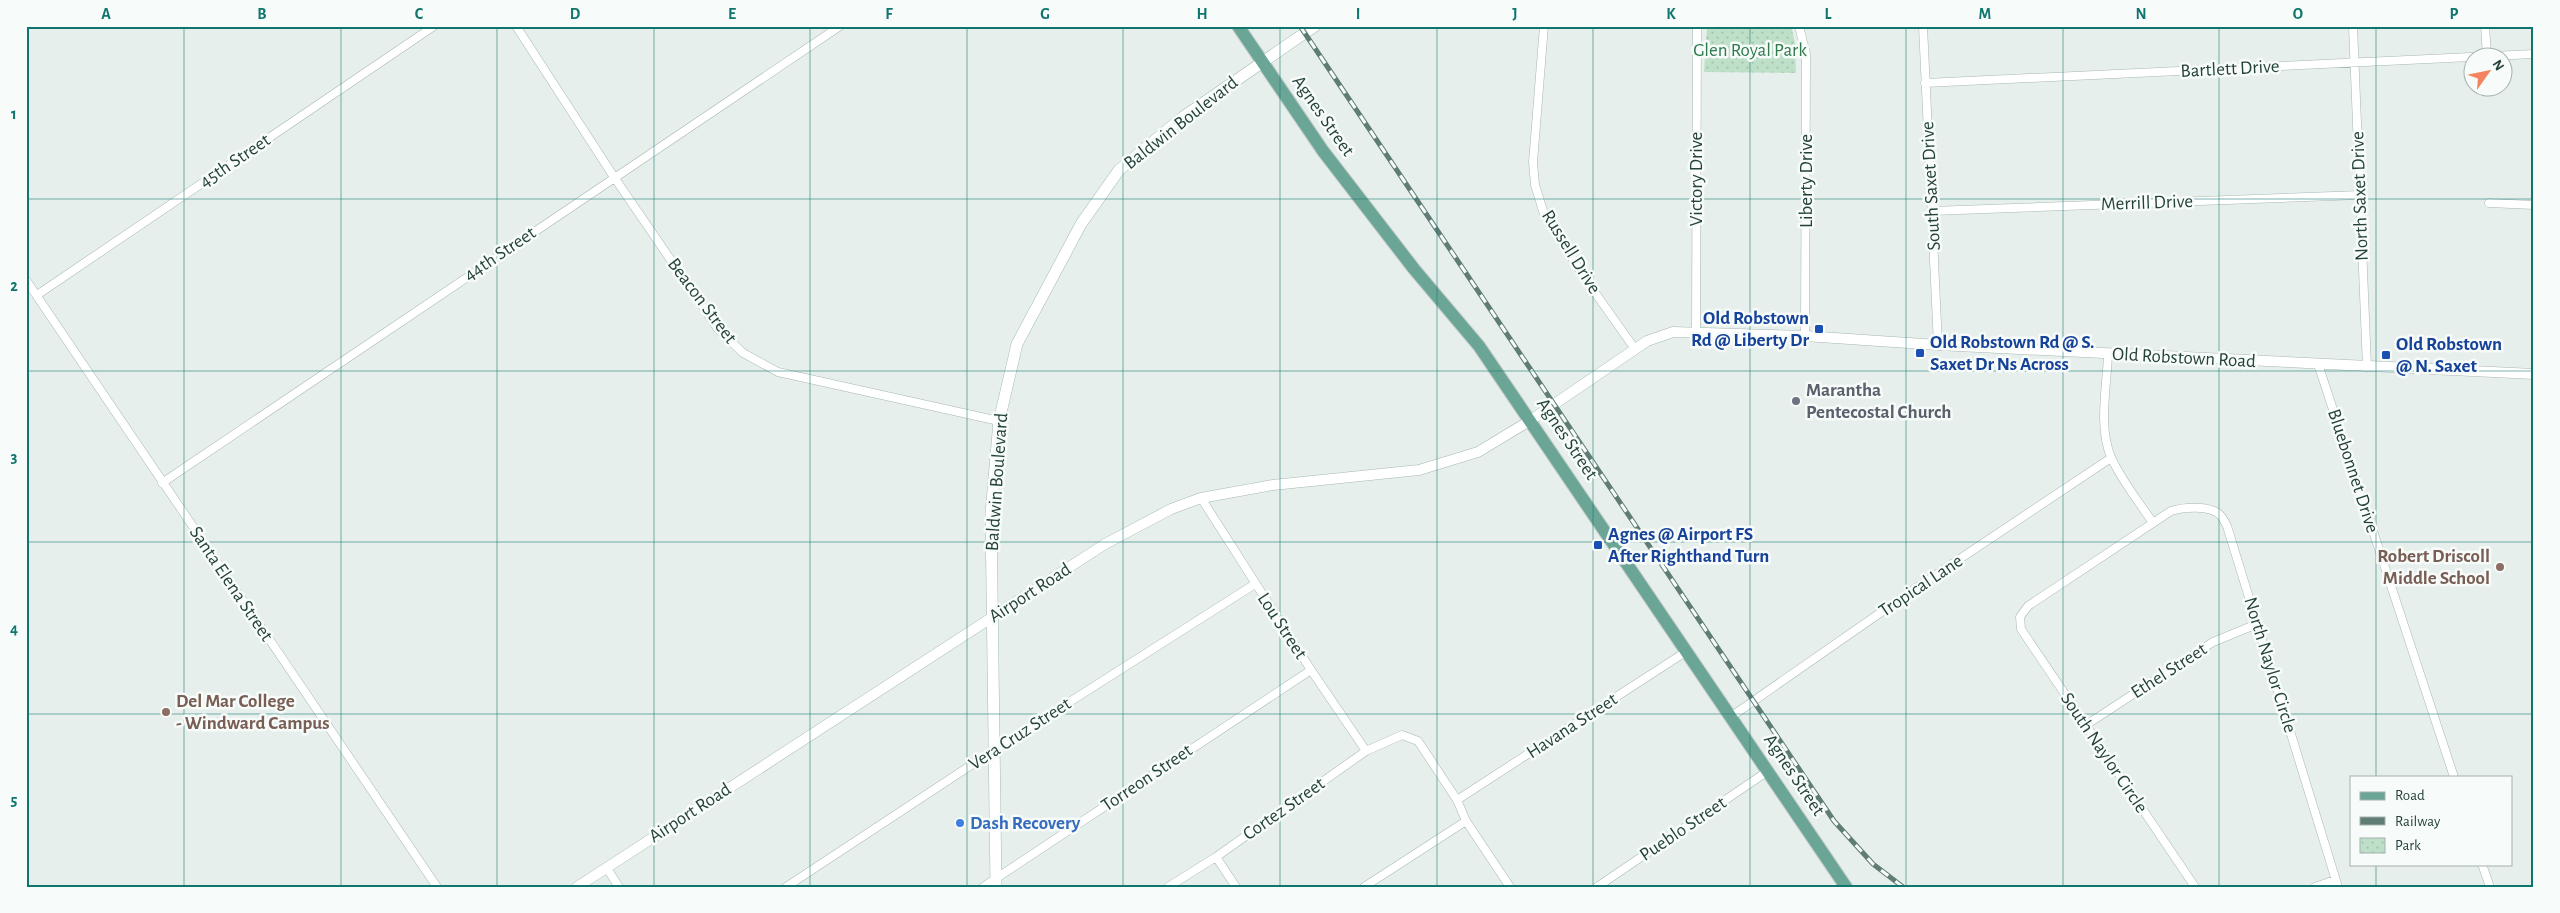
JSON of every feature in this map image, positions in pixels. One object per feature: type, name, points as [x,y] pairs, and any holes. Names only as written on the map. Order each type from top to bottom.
[{"type":"main road","name":"Agnes Street","points":[[1238,26],[1324,151],[1414,269],[1479,346],[1732,716],[1846,887]]},
{"type":"main road","name":"Baldwin Boulevard","points":[[996,883],[991,514],[999,421],[1017,344],[1080,224],[1120,170],[1183,117],[1315,26]]},
{"type":"street","name":"45th Street","points":[[37,295],[434,26]]},
{"type":"street","name":"Beacon Street","points":[[516,26],[614,177],[718,328],[743,353],[778,372],[999,421]]},
{"type":"street","name":"44th Street","points":[[162,483],[840,26]]},
{"type":"street","name":"Russell Drive","points":[[1544,26],[1533,162],[1535,185],[1544,214],[1586,280],[1636,349]]},
{"type":"street","name":"Victory Drive","points":[[1696,333],[1697,26]]},
{"type":"street","name":"Liberty Drive","points":[[1799,26],[1806,54],[1805,336]]},
{"type":"street","name":"South Saxet Drive","points":[[1923,26],[1938,345]]},
{"type":"street","name":"North Saxet Drive","points":[[2353,26],[2367,367]]},
{"type":"street","points":[[2485,26],[2486,48]]},
{"type":"street","name":"Bartlett Drive","points":[[2512,55],[2534,54]]},
{"type":"street","name":"Bartlett Drive","points":[[1925,83],[2462,57]]},
{"type":"street","name":"Merrill Drive","points":[[1932,211],[2361,195]]},
{"type":"street","points":[[2489,203],[2534,205]]},
{"type":"street","name":"Santa Elena Street","points":[[26,280],[437,887]]},
{"type":"street","name":"Old Robstown Road","points":[[1531,420],[1636,349],[1666,334],[1805,336],[2108,354],[2534,374]]},
{"type":"street","points":[[2108,354],[2106,443],[2111,458],[2153,523]]},
{"type":"street","name":"Bluebonnet Drive","points":[[2318,364],[2454,776]]},
{"type":"street","name":"Airport Road","points":[[577,887],[1105,544],[1171,509],[1201,498],[1273,485],[1419,470],[1478,452],[1531,420]]},
{"type":"street","name":"Tropical Lane","points":[[1732,716],[1913,590],[2111,458]]},
{"type":"street","name":"Lou Street","points":[[1201,498],[1311,670],[1366,751]]},
{"type":"street","name":"North Naylor Circle","points":[[2020,617],[2028,606],[2171,511],[2182,508],[2215,511],[2221,515],[2227,526],[2336,883]]},
{"type":"street","name":"Vera Cruz Street","points":[[786,887],[994,750],[1255,584]]},
{"type":"street","name":"South Naylor Circle","points":[[2020,617],[2021,629],[2195,887]]},
{"type":"street","name":"Ethel Street","points":[[2086,725],[2213,642],[2233,632],[2257,624]]},
{"type":"street","name":"Havana Street","points":[[1457,800],[1687,651]]},
{"type":"street","name":"Torreon Street","points":[[983,887],[996,883],[1311,670]]},
{"type":"street","name":"Cortez Street","points":[[1168,887],[1216,857],[1366,751],[1402,735],[1418,741],[1457,800]]},
{"type":"street","name":"Pueblo Street","points":[[1597,887],[1768,771]]},
{"type":"street","points":[[1457,800],[1466,821],[1510,887]]},
{"type":"street","points":[[1364,887],[1466,821]]},
{"type":"street","points":[[1216,857],[1236,887]]},
{"type":"street","points":[[2483,866],[2490,887]]},
{"type":"street","points":[[606,867],[619,887]]},
{"type":"street","points":[[2315,887],[2336,883]]},
{"type":"green space","name":"Glen Royal Park","points":[[1707,26],[1791,26],[1795,43],[1796,73],[1704,72]]},
{"type":"railway","points":[[1300,26],[1834,821],[1873,864],[1903,887]]},
{"type":"place","name":"Old Robstown Rd @ Liberty Dr","points":[[1819,329]]},
{"type":"place","name":"Old Robstown Rd @ S. Saxet Dr Ns Across","points":[[1920,353]]},
{"type":"place","name":"Old Robstown @ N. Saxet","points":[[2386,355]]},
{"type":"place","name":"Marantha Pentecostal Church","points":[[1796,401]]},
{"type":"place","name":"Agnes @ Airport FS After Righthand Turn","points":[[1598,545]]},
{"type":"place","name":"Robert Driscoll Middle School","points":[[2500,567]]},
{"type":"place","name":"Del Mar College - Windward Campus","points":[[166,712]]},
{"type":"place","name":"Dash Recovery","points":[[960,823]]}]
